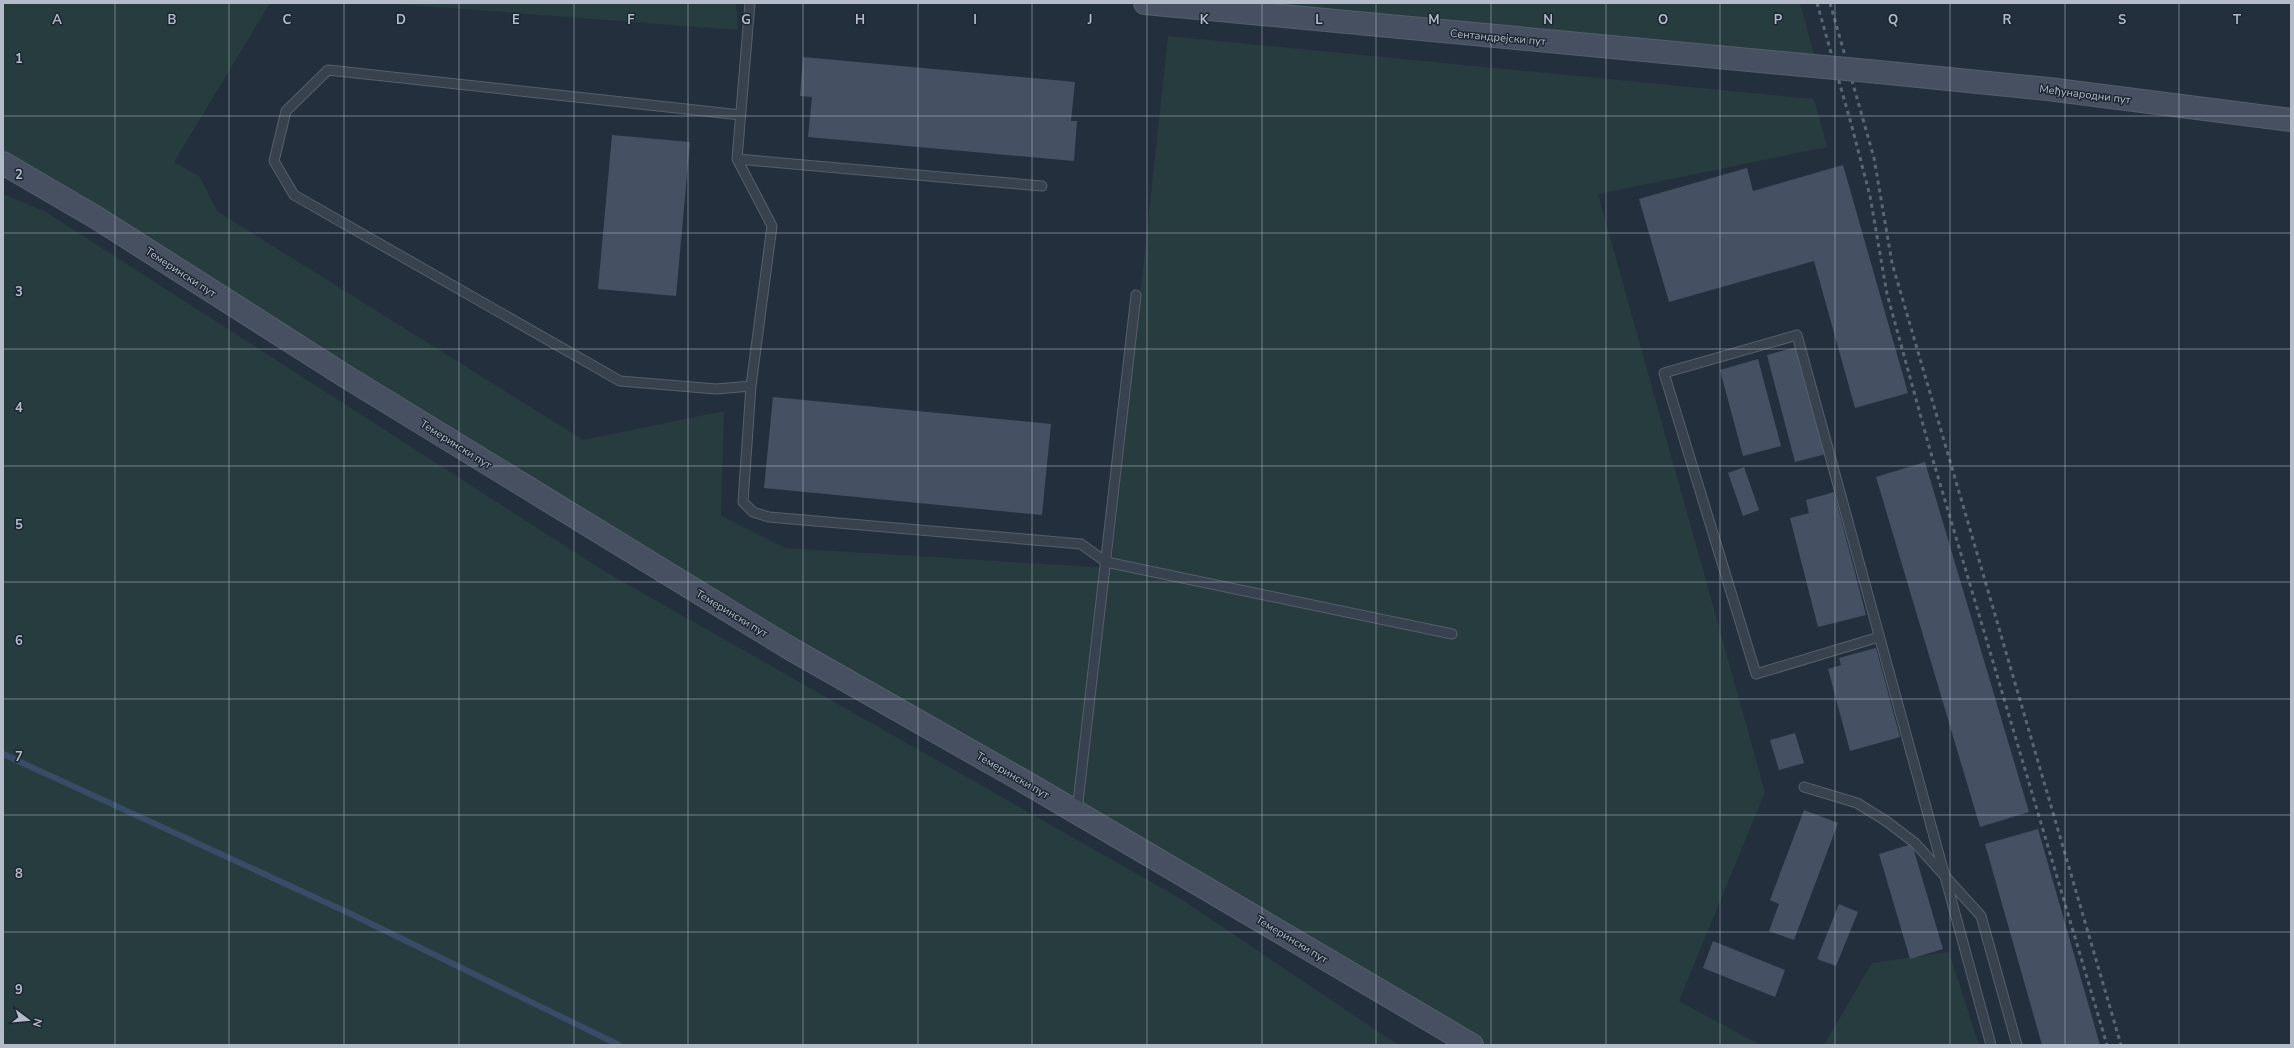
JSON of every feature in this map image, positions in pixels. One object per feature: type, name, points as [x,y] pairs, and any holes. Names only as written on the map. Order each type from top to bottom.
[{"type":"main road","name":"Сентандрејски пут","points":[[1145,3],[1879,72]]},
{"type":"main road","name":"Међународни пут","points":[[1879,72],[2048,89],[2291,120]]},
{"type":"main road","name":"Темерински пут","points":[[3,163],[97,218],[345,376],[622,547],[791,649],[1077,813],[1472,1045]]},
{"type":"lane","points":[[750,3],[737,159],[772,226],[750,386],[742,502],[753,512],[769,517],[1081,544],[1106,562],[1452,634]]},
{"type":"lane","points":[[741,115],[328,70],[286,111],[274,161],[294,196],[620,381],[716,389],[750,386]]},
{"type":"lane","points":[[737,159],[1042,186]]},
{"type":"lane","points":[[1077,813],[1136,295]]},
{"type":"lane","points":[[1879,637],[1756,674],[1664,372],[1797,335],[1991,1045]]},
{"type":"lane","points":[[1804,787],[1857,803],[1886,821],[1915,843],[1981,916],[2017,1045]]},
{"type":"green space","points":[[3,3],[270,3],[174,162],[200,177],[217,211],[583,440],[724,411],[721,516],[785,548],[1111,568],[1168,36],[1814,99],[1827,147],[1598,194],[1765,792],[1679,1001],[1760,1045],[1466,1045],[1454,1038],[3,159]]},
{"type":"green space","points":[[384,3],[736,3],[738,30]]},
{"type":"green space","points":[[1270,3],[1800,3],[1815,58]]},
{"type":"green space","points":[[3,194],[46,212],[604,571],[1181,899],[1398,1045],[3,1045]]},
{"type":"green space","points":[[1949,952],[1979,1045],[1824,1045],[1872,963]]},
{"type":"building","points":[[803,57],[1075,82],[1071,121],[1077,121],[1074,161],[808,137],[812,97],[800,96]]},
{"type":"building","points":[[612,135],[690,142],[676,296],[598,289]]},
{"type":"building","points":[[1843,165],[1908,393],[1855,408],[1814,261],[1669,302],[1639,199],[1747,168],[1753,191]]},
{"type":"building","points":[[1797,347],[1826,454],[1795,462],[1767,355]]},
{"type":"building","points":[[1758,359],[1781,446],[1743,456],[1720,370]]},
{"type":"building","points":[[773,397],[1051,424],[1042,515],[764,488]]},
{"type":"building","points":[[1925,462],[2029,812],[1980,827],[1876,477]]},
{"type":"building","points":[[1744,467],[1759,510],[1743,516],[1728,473]]},
{"type":"building","points":[[1834,492],[1866,615],[1818,627],[1790,518],[1809,513],[1806,500]]},
{"type":"building","points":[[1876,648],[1900,737],[1850,751],[1828,669],[1841,665],[1839,658]]},
{"type":"building","points":[[1795,733],[1804,763],[1779,770],[1770,740]]},
{"type":"building","points":[[1804,810],[1838,823],[1794,940],[1769,931],[1779,904],[1770,900]]},
{"type":"building","points":[[2038,829],[2100,1045],[2042,1045],[1985,844]]},
{"type":"building","points":[[1912,844],[1943,949],[1910,959],[1879,854]]},
{"type":"building","points":[[1839,904],[1858,912],[1836,966],[1817,959]]},
{"type":"building","points":[[1713,941],[1785,970],[1775,997],[1703,968]]},
{"type":"waterway","points":[[3,754],[349,913],[619,1045]]},
{"type":"railway","points":[[1817,3],[1870,196],[1887,294],[1930,450],[2107,1045]]},
{"type":"railway","points":[[1830,3],[1874,158],[1892,263],[2121,1045]]}]
